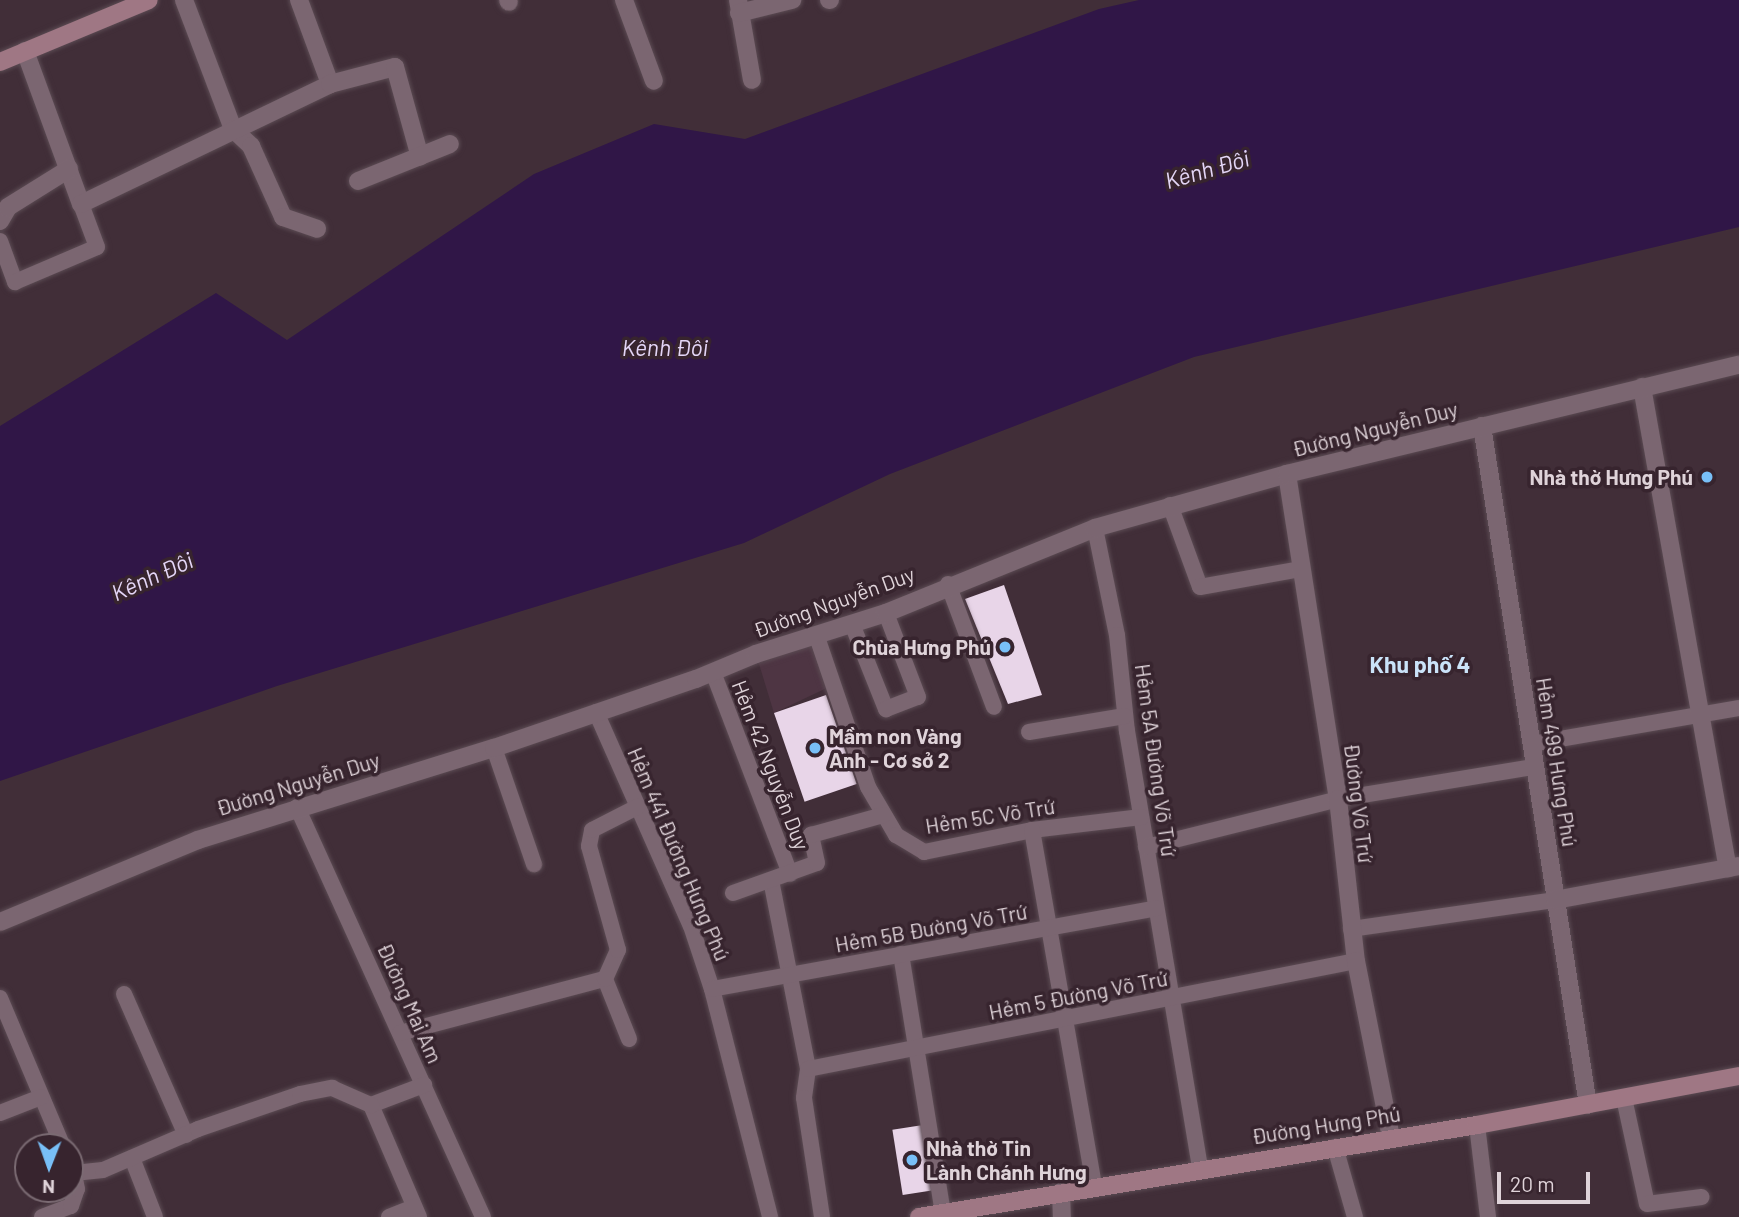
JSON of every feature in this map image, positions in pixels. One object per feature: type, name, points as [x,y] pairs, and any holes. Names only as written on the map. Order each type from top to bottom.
[{"type":"main road","points":[[0,62],[149,0]]},
{"type":"main road","name":"Đường Hưng Phú","points":[[919,1217],[1200,1168],[1477,1125],[1739,1076]]},
{"type":"street","points":[[184,0],[233,129],[251,146],[283,217],[317,229]]},
{"type":"street","points":[[299,0],[330,84]]},
{"type":"street","points":[[624,0],[654,81]]},
{"type":"street","points":[[752,80],[738,7],[792,0]]},
{"type":"street","points":[[25,51],[81,204],[330,84],[395,68],[420,158]]},
{"type":"street","points":[[358,181],[450,144]]},
{"type":"street","points":[[0,221],[8,207],[69,169]]},
{"type":"street","name":"Đường Nguyễn Duy","points":[[0,922],[116,870],[297,807],[494,748],[886,613],[948,584],[1095,528],[1287,474],[1739,365]]},
{"type":"street","points":[[1555,900],[1733,867],[1702,715],[1642,387]]},
{"type":"street","name":"Hẻm 499 Hưng Phú","points":[[1482,426],[1533,767],[1588,1105]]},
{"type":"street","name":"Đường Võ Trứ","points":[[1287,474],[1338,799],[1356,961],[1391,1138]]},
{"type":"street","points":[[1061,1192],[1062,1217]]},
{"type":"lane","points":[[0,241],[15,282],[97,247],[81,204]]},
{"type":"lane","points":[[1170,505],[1200,587],[1301,569]]},
{"type":"lane","name":"Hẻm 5A Đường Võ Trứ","points":[[1095,528],[1117,635],[1125,716],[1156,908],[1174,998],[1200,1168]]},
{"type":"lane","points":[[948,584],[994,707]]},
{"type":"lane","points":[[852,624],[886,709],[918,697],[886,613]]},
{"type":"lane","name":"Hẻm 5C Võ Trứ","points":[[817,636],[866,781],[896,835],[924,852],[1032,830],[1141,817]]},
{"type":"lane","name":"Hẻm 42 Nguyễn Duy","points":[[713,672],[790,874]]},
{"type":"lane","points":[[1531,744],[1739,708]]},
{"type":"lane","name":"Hẻm 441 Đường Hưng Phú","points":[[596,712],[691,926],[712,989],[770,1217]]},
{"type":"lane","points":[[1029,732],[1125,716]]},
{"type":"lane","points":[[494,748],[534,864]]},
{"type":"lane","points":[[1146,847],[1338,799],[1533,767]]},
{"type":"lane","name":"Đường Mai Am","points":[[297,807],[483,1217]]},
{"type":"lane","points":[[629,1039],[605,979],[618,950],[589,846],[592,831],[637,807]]},
{"type":"lane","points":[[733,893],[817,863],[811,835],[883,815]]},
{"type":"lane","points":[[1032,830],[1094,1186]]},
{"type":"lane","points":[[771,880],[808,1069],[804,1098],[822,1217]]},
{"type":"lane","points":[[1351,929],[1555,900]]},
{"type":"lane","name":"Hẻm 5B Đường Võ Trứ","points":[[712,989],[1156,908]]},
{"type":"lane","points":[[901,954],[943,1213]]},
{"type":"lane","name":"Hẻm 5 Đường Võ Trứ","points":[[808,1069],[1066,1021],[1356,961]]},
{"type":"lane","points":[[400,1033],[605,979]]},
{"type":"lane","points":[[124,994],[186,1135]]},
{"type":"lane","points":[[0,998],[56,1133]]},
{"type":"lane","points":[[84,1169],[103,1170],[186,1135],[300,1094],[332,1088],[371,1105],[424,1086]]},
{"type":"lane","points":[[0,1112],[41,1097]]},
{"type":"lane","points":[[1624,1098],[1647,1204],[1702,1197]]},
{"type":"lane","points":[[371,1105],[416,1212],[389,1217]]},
{"type":"lane","points":[[1477,1125],[1488,1217]]},
{"type":"lane","points":[[1335,1147],[1356,1217]]},
{"type":"lane","points":[[132,1158],[155,1217]]},
{"type":"lane","points":[[42,1217],[71,1206],[72,1203]]},
{"type":"shaded area","points":[[817,637],[833,685],[774,713],[756,654]]},
{"type":"water","name":"Kênh Đôi","points":[[1139,0],[1739,0],[1739,227],[1194,357],[890,474],[744,543],[277,686],[0,781],[0,426],[216,293],[287,340],[534,174],[654,124],[745,139],[1099,9]]},
{"type":"building","name":"Chùa Hưng Phú","points":[[1004,585],[1042,695],[1008,704],[965,599]]},
{"type":"building","name":"Mầm non Vàng Anh - Cơ sở 2","points":[[826,695],[857,784],[805,802],[774,713]]},
{"type":"building","name":"Nhà thờ Tin Lành Chánh Hưng","points":[[923,1125],[933,1190],[903,1195],[892,1130]]},
{"type":"place","name":"Nhà thờ Hưng Phú","points":[[1707,477]]},
{"type":"place","name":"Chùa Hưng Phú","points":[[1005,647]]},
{"type":"place","name":"Mầm non Vàng Anh - Cơ sở 2","points":[[815,748]]},
{"type":"place","name":"Nhà thờ Tin Lành Chánh Hưng","points":[[912,1160]]},
{"type":"district","name":"Khu phố 4","points":[[1420,664]]}]
